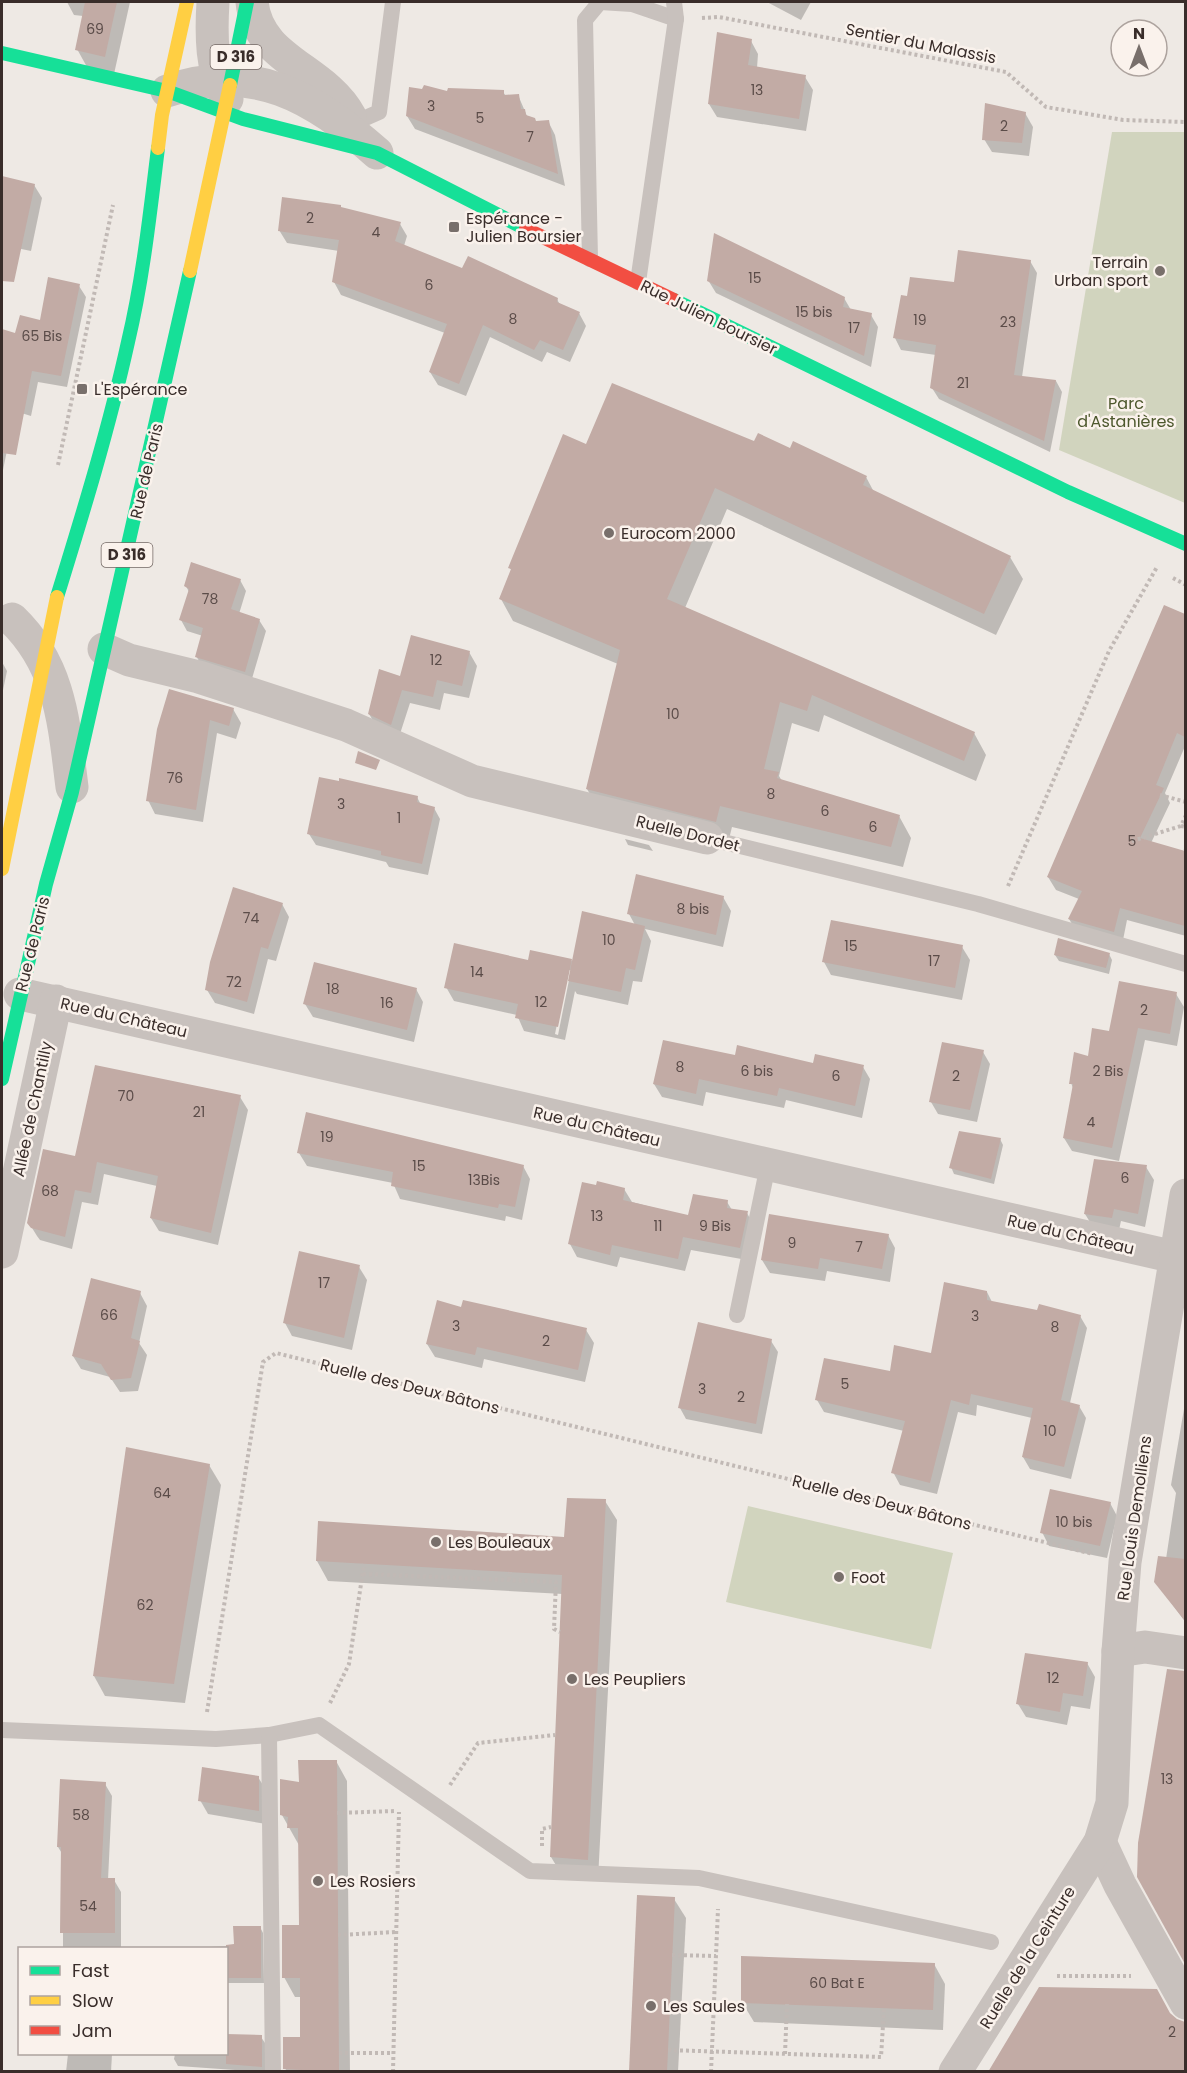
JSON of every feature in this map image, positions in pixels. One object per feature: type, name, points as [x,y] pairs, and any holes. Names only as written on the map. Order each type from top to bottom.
[{"type":"main road","points":[[2,869],[64,566],[104,441],[129,340],[144,261],[158,140],[187,2]]},
{"type":"main road","name":"Rue de Paris","points":[[2,1079],[20,994],[72,792],[161,409],[250,2]]},
{"type":"main road","points":[[2,53],[167,91]]},
{"type":"main road","name":"Rue Julien Boursier","points":[[366,140],[590,259],[1068,492],[1181,542]]},
{"type":"street","points":[[213,2],[212,35],[229,99]]},
{"type":"street","points":[[250,2],[259,27],[271,43],[287,59],[337,94],[366,140]]},
{"type":"street","points":[[167,91],[187,84],[229,99],[273,87],[312,103],[366,140]]},
{"type":"street","points":[[7,617],[47,643],[64,723],[72,792]]},
{"type":"street","name":"Ruelle Dordet","points":[[104,649],[129,660],[199,677],[346,725],[472,781],[707,838]]},
{"type":"street","name":"Rue du Château","points":[[20,994],[1175,1257]]},
{"type":"street","name":"Allée de Chantilly","points":[[2,1252],[56,1001]]},
{"type":"street","name":"Rue Louis Demolliens","points":[[1100,1842],[1112,1803],[1118,1651],[1125,1562],[1185,1195]]},
{"type":"street","points":[[1118,1651],[1145,1647],[1185,1653]]},
{"type":"street","points":[[1100,1842],[1119,1885],[1178,1990]]},
{"type":"street","name":"Ruelle de la Ceinture","points":[[955,2072],[1100,1842]]},
{"type":"lane","points":[[366,140],[379,112],[393,2]]},
{"type":"lane","points":[[585,2],[590,259]]},
{"type":"lane","points":[[585,20],[600,2],[632,4],[676,19]]},
{"type":"lane","points":[[638,282],[676,19],[674,2]]},
{"type":"lane","name":"Ruelle Dordet","points":[[707,838],[1000,910],[1185,964]]},
{"type":"lane","points":[[737,1315],[768,1165]]},
{"type":"lane","points":[[2,1730],[203,1739],[269,1735],[319,1725],[530,1871],[699,1878],[991,1942]]},
{"type":"lane","points":[[269,1735],[273,2072]]},
{"type":"path","name":"Sentier du Malassis","points":[[676,19],[719,17],[1006,72],[1046,107],[1124,120],[1185,122]]},
{"type":"path","points":[[57,470],[114,202]]},
{"type":"path","points":[[1000,910],[1018,859],[1109,651],[1147,582],[1181,542]]},
{"type":"path","points":[[1160,795],[1185,802]]},
{"type":"path","points":[[1132,841],[1183,826],[1185,815]]},
{"type":"path","name":"Ruelle des Deux Bâtons","points":[[203,1739],[263,1362],[276,1353],[1125,1562]]},
{"type":"path","points":[[319,1725],[349,1664],[364,1564]]},
{"type":"path","points":[[509,1580],[510,1572]]},
{"type":"path","points":[[363,1574],[556,1582],[554,1629],[560,1632]]},
{"type":"path","points":[[437,1806],[478,1743],[555,1735]]},
{"type":"path","points":[[393,2072],[399,1811],[407,1786]]},
{"type":"path","points":[[337,1813],[399,1811]]},
{"type":"path","points":[[711,2072],[719,1882]]},
{"type":"path","points":[[338,1935],[396,1932]]},
{"type":"path","points":[[672,1955],[716,1956]]},
{"type":"path","points":[[1014,1976],[1178,1990]]},
{"type":"path","points":[[784,2054],[787,2004]]},
{"type":"path","points":[[668,2050],[881,2057],[884,2008]]},
{"type":"path","points":[[339,2053],[393,2053]]},
{"type":"green space","name":"Parc d'Astanières","points":[[1112,132],[1185,132],[1185,503],[1059,450]]},
{"type":"green space","name":"Foot","points":[[748,1506],[953,1553],[931,1649],[726,1602]]},
{"type":"building","points":[[85,2],[117,2],[105,57],[75,50]]},
{"type":"building","points":[[717,32],[752,39],[748,65],[806,75],[799,119],[708,104]]},
{"type":"building","points":[[424,85],[447,91],[448,88],[504,90],[504,95],[519,94],[521,109],[525,109],[526,115],[535,118],[536,121],[549,120],[558,174],[406,116],[409,87],[422,89]]},
{"type":"building","points":[[985,103],[1026,112],[1022,143],[982,140]]},
{"type":"building","points":[[2,176],[35,184],[14,282],[2,281]]},
{"type":"building","points":[[282,197],[341,205],[341,207],[401,222],[395,241],[462,268],[468,256],[558,298],[557,302],[580,312],[563,350],[540,340],[534,350],[483,325],[459,384],[429,372],[447,324],[332,282],[339,240],[278,231]]},
{"type":"building","points":[[714,233],[845,297],[843,307],[872,313],[864,356],[707,281]]},
{"type":"building","points":[[958,250],[1031,260],[1014,375],[1056,380],[1044,441],[930,388],[936,345],[893,338],[901,295],[907,296],[910,277],[954,282]]},
{"type":"building","points":[[48,277],[80,284],[61,376],[32,371],[16,455],[2,453],[2,329],[15,333],[20,315],[40,320]]},
{"type":"building","points":[[612,383],[754,441],[758,433],[790,448],[793,441],[867,476],[863,485],[1011,556],[984,614],[715,488],[667,599],[975,732],[964,761],[812,695],[807,711],[780,702],[764,769],[779,772],[777,778],[900,815],[891,847],[720,806],[716,822],[586,789],[620,650],[499,599],[511,569],[508,568],[563,434],[586,444]]},
{"type":"building","points":[[191,562],[241,579],[231,609],[260,619],[245,672],[195,657],[203,628],[179,620],[189,589],[184,586]]},
{"type":"building","points":[[1164,605],[1185,614],[1185,737],[1177,733],[1156,785],[1164,788],[1140,838],[1185,851],[1185,926],[1120,908],[1114,932],[1068,919],[1082,891],[1047,877]]},
{"type":"building","points":[[411,635],[470,651],[462,686],[437,680],[433,697],[402,690],[391,725],[368,714],[379,669],[400,676]]},
{"type":"building","points":[[169,689],[234,708],[229,726],[210,720],[196,810],[146,801],[157,729]]},
{"type":"building","points":[[358,751],[380,760],[376,770],[355,763]]},
{"type":"building","points":[[319,777],[339,781],[339,778],[418,796],[417,802],[435,807],[422,864],[381,855],[381,851],[307,834]]},
{"type":"building","points":[[636,874],[724,896],[716,935],[627,914]]},
{"type":"building","points":[[233,887],[283,903],[268,949],[261,947],[247,1002],[205,990],[210,962]]},
{"type":"building","points":[[582,911],[645,926],[635,970],[626,968],[621,992],[568,981]]},
{"type":"building","points":[[831,920],[963,945],[955,988],[822,962]]},
{"type":"building","points":[[1058,938],[1110,953],[1106,968],[1054,955]]},
{"type":"building","points":[[454,943],[528,960],[530,950],[572,959],[558,1027],[515,1018],[518,1004],[444,988]]},
{"type":"building","points":[[314,962],[417,988],[407,1030],[303,1004]]},
{"type":"building","points":[[1119,981],[1177,992],[1170,1034],[1138,1028],[1112,1148],[1063,1138],[1073,1084],[1069,1084],[1074,1052],[1088,1056],[1092,1028],[1109,1031]]},
{"type":"building","points":[[663,1040],[735,1055],[737,1045],[813,1063],[815,1054],[864,1065],[855,1106],[779,1088],[777,1096],[699,1079],[696,1094],[653,1084]]},
{"type":"building","points":[[942,1042],[984,1050],[970,1110],[929,1102]]},
{"type":"building","points":[[95,1065],[241,1095],[211,1233],[150,1218],[158,1176],[97,1162],[91,1193],[75,1190],[65,1237],[31,1228],[27,1223],[43,1149],[75,1156]]},
{"type":"building","points":[[306,1112],[524,1165],[515,1207],[499,1204],[498,1208],[391,1186],[393,1172],[297,1153]]},
{"type":"building","points":[[959,1131],[1001,1138],[991,1179],[949,1168]]},
{"type":"building","points":[[1094,1159],[1147,1165],[1138,1214],[1114,1209],[1112,1218],[1084,1214]]},
{"type":"building","points":[[597,1181],[625,1188],[623,1200],[688,1215],[693,1194],[728,1200],[727,1208],[748,1211],[740,1248],[683,1237],[678,1259],[612,1245],[610,1255],[568,1244],[582,1182],[596,1185]]},
{"type":"building","points":[[769,1214],[889,1234],[882,1269],[820,1258],[818,1269],[761,1260]]},
{"type":"building","points":[[299,1251],[360,1265],[344,1338],[283,1323]]},
{"type":"building","points":[[91,1278],[141,1291],[131,1338],[140,1341],[131,1378],[111,1380],[101,1364],[72,1356]]},
{"type":"building","points":[[944,1282],[987,1291],[987,1300],[1037,1310],[1039,1304],[1081,1315],[1061,1400],[1080,1405],[1064,1467],[1022,1457],[1033,1408],[971,1394],[969,1405],[951,1400],[930,1483],[891,1473],[905,1421],[815,1400],[824,1358],[890,1371],[894,1345],[931,1353]]},
{"type":"building","points":[[437,1300],[461,1307],[463,1300],[587,1328],[578,1370],[477,1347],[475,1355],[426,1344]]},
{"type":"building","points":[[698,1322],[772,1339],[756,1424],[678,1408]]},
{"type":"building","points":[[126,1447],[210,1464],[174,1684],[93,1676]]},
{"type":"building","points":[[1050,1489],[1111,1502],[1100,1546],[1040,1533]]},
{"type":"building","points":[[567,1498],[606,1499],[588,1860],[550,1857],[562,1575],[316,1561],[318,1521],[564,1537]]},
{"type":"building","points":[[1158,1556],[1185,1559],[1185,1621],[1154,1582]]},
{"type":"building","points":[[1025,1653],[1088,1662],[1083,1696],[1063,1693],[1060,1712],[1016,1704]]},
{"type":"building","points":[[1167,1669],[1185,1671],[1185,1964],[1137,1877],[1138,1843]]},
{"type":"building","name":"Les Rosiers","points":[[298,1760],[337,1760],[339,2072],[283,2069],[283,2037],[300,2037],[300,1978],[282,1978],[282,1925],[299,1925],[298,1828],[287,1828],[288,1817],[280,1815],[280,1779],[299,1782]]},
{"type":"building","points":[[202,1767],[259,1776],[259,1811],[198,1801]]},
{"type":"building","points":[[60,1779],[106,1782],[101,1878],[115,1878],[115,1933],[60,1933],[61,1847],[57,1847]]},
{"type":"building","name":"Les Saules","points":[[637,1895],[675,1897],[667,2072],[629,2072]]},
{"type":"building","points":[[233,1926],[261,1926],[261,1978],[228,1978],[228,1947],[226,1945],[234,1944]]},
{"type":"building","points":[[741,1956],[935,1963],[933,2010],[741,2003]]},
{"type":"building","points":[[1039,1987],[1157,1989],[1170,2013],[1185,2022],[1185,2072],[988,2072]]},
{"type":"building","points":[[228,2034],[262,2035],[262,2067],[226,2064]]},
{"type":"traffic: fast","points":[[230,85],[247,2]]},
{"type":"traffic: fast","points":[[2,53],[167,91],[243,119],[377,153],[526,229]]},
{"type":"traffic: fast","points":[[57,597],[121,374],[142,270],[158,148]]},
{"type":"traffic: fast","points":[[2,1079],[46,884],[72,792],[190,271]]},
{"type":"traffic: fast","points":[[674,300],[1068,492],[1186,544]]},
{"type":"traffic: slow","points":[[158,148],[162,115],[187,2]]},
{"type":"traffic: slow","points":[[190,271],[230,85]]},
{"type":"traffic: slow","points":[[2,869],[57,597]]},
{"type":"traffic: jam","points":[[526,229],[674,300]]},
{"type":"place","name":"Espérance - Julien Boursier","points":[[454,227]]},
{"type":"place","name":"Terrain Urban sport","points":[[1160,271]]},
{"type":"place","name":"L'Espérance","points":[[82,389]]},
{"type":"place","name":"Eurocom 2000","points":[[609,533]]},
{"type":"place","name":"Les Bouleaux","points":[[436,1542]]},
{"type":"place","name":"Foot","points":[[839,1577]]},
{"type":"place","name":"Les Peupliers","points":[[572,1679]]},
{"type":"place","name":"Les Rosiers","points":[[318,1881]]},
{"type":"place","name":"Les Saules","points":[[651,2006]]}]
